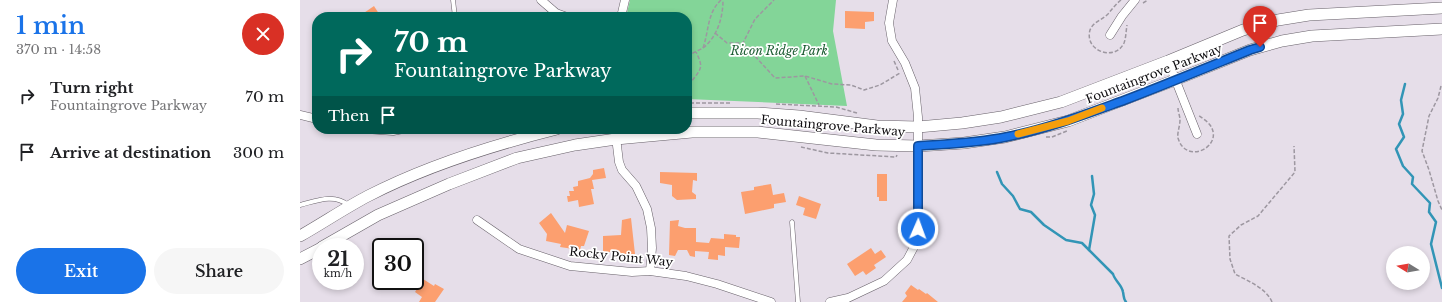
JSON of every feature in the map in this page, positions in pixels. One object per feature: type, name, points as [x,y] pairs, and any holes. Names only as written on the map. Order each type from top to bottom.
[{"type":"main road","name":"Fountaingrove Parkway","points":[[692,113],[758,113],[799,116],[877,126],[918,127],[1001,117],[1061,102],[1168,61],[1243,30],[1278,20],[1309,15],[1442,8]]},
{"type":"main road","name":"Fountaingrove Parkway","points":[[692,132],[758,132],[876,145],[918,146],[964,143],[1005,137],[1068,121],[1250,50],[1282,41],[1320,36],[1442,29]]},
{"type":"main road","points":[[300,236],[368,196],[440,164],[512,140],[537,134]]},
{"type":"main road","name":"Fountaingrove Parkway","points":[[338,238],[385,212],[436,189],[484,170],[517,158],[615,134]]},
{"type":"main road","name":"Fountaingrove Parkway","points":[[300,259],[312,252]]},
{"type":"street","points":[[541,0],[552,12]]},
{"type":"street","points":[[622,12],[625,0]]},
{"type":"street","points":[[830,302],[848,298],[884,281],[907,260],[915,244],[918,229],[918,117],[915,88],[905,63],[892,41],[889,23],[893,0]]},
{"type":"street","points":[[1110,35],[1122,16],[1135,0]]},
{"type":"street","points":[[1168,61],[1197,134]]},
{"type":"street","points":[[300,115],[312,118]]},
{"type":"street","points":[[615,134],[617,153],[622,170],[636,186],[647,209],[651,228],[652,248],[650,271]]},
{"type":"street","name":"Rocky Point Way","points":[[477,220],[491,232],[518,249],[570,266],[632,272],[650,271],[686,276],[717,284],[771,302]]},
{"type":"lane","points":[[453,0],[454,12]]},
{"type":"lane","points":[[300,204],[331,198],[344,201],[350,206]]},
{"type":"lane","points":[[792,222],[798,302]]},
{"type":"path","points":[[692,54],[711,42],[722,16],[722,0]]},
{"type":"path","points":[[703,48],[708,20],[716,4],[722,0]]},
{"type":"path","points":[[743,43],[755,19],[774,0]]},
{"type":"path","points":[[1090,39],[1090,30],[1094,23],[1106,15],[1121,0]]},
{"type":"path","points":[[714,33],[727,43],[743,43],[775,78],[805,76],[832,84],[851,85],[864,90],[880,85],[900,73]]},
{"type":"path","points":[[692,81],[700,72],[700,62],[696,52]]},
{"type":"path","points":[[805,76],[819,106]]},
{"type":"path","points":[[1442,86],[1429,116],[1422,151],[1442,210]]},
{"type":"path","points":[[1272,302],[1269,294],[1251,282],[1235,274],[1230,259],[1229,236],[1241,225],[1258,216],[1295,172],[1294,146]]},
{"type":"path","points":[[800,147],[828,153],[896,157],[897,155]]},
{"type":"green space","name":"Ricon Ridge Park","points":[[630,0],[836,0],[833,31],[847,106],[692,99],[692,12],[627,12]]},
{"type":"building","points":[[374,6],[378,12],[365,12]]},
{"type":"building","points":[[845,11],[874,12],[874,21],[865,22],[865,29],[845,28]]},
{"type":"building","points":[[604,168],[606,178],[592,180],[594,189],[591,189],[594,204],[579,207],[578,200],[568,202],[567,196],[570,196],[569,191],[574,191],[573,187],[578,186],[578,181],[590,178],[593,174],[593,170]]},
{"type":"building","points":[[660,172],[697,173],[697,181],[693,180],[692,192],[696,195],[696,199],[677,200],[672,196],[672,185],[660,183]]},
{"type":"building","points":[[877,174],[887,174],[887,201],[879,201],[879,197],[877,197]]},
{"type":"building","points":[[771,184],[773,195],[784,193],[786,202],[774,204],[774,208],[745,214],[741,192],[754,190],[754,187]]},
{"type":"building","points":[[799,196],[821,204],[816,219],[803,215],[805,208],[796,205]]},
{"type":"building","points":[[551,213],[565,233],[567,225],[589,231],[584,246],[581,246],[580,250],[560,247],[561,244],[546,241],[547,234],[539,223]]},
{"type":"building","points":[[631,218],[635,254],[613,254],[613,252],[603,252],[603,236],[621,235],[622,220]]},
{"type":"building","points":[[679,220],[678,226],[685,228],[696,228],[696,242],[709,243],[711,238],[724,239],[724,234],[736,235],[736,237],[740,237],[739,248],[725,247],[725,256],[718,255],[718,260],[708,259],[709,252],[695,251],[695,257],[690,256],[687,250],[678,250],[675,256],[669,255],[670,221]]},
{"type":"building","points":[[871,248],[875,254],[881,250],[886,257],[874,265],[876,268],[866,275],[863,271],[855,276],[847,264]]},
{"type":"building","points":[[424,280],[434,286],[435,284],[444,289],[435,302],[419,302],[422,297],[415,292],[416,290],[424,290]]},
{"type":"building","points":[[911,285],[926,294],[927,293],[938,302],[902,302],[907,296],[905,293]]},
{"type":"waterway","points":[[1405,84],[1401,100],[1403,114],[1399,124],[1404,137],[1396,149],[1403,166],[1413,177],[1412,184],[1430,203],[1429,212],[1436,222],[1431,244],[1442,288]]},
{"type":"waterway","points":[[997,172],[1002,184],[1013,196],[1020,209],[1031,212],[1044,225],[1066,240],[1082,243],[1113,274],[1120,285],[1126,302]]},
{"type":"waterway","points":[[1089,250],[1095,215],[1091,205],[1094,194],[1092,176]]},
{"type":"slow traffic","points":[[1018,134],[1068,121],[1102,108]]},
{"type":"route","points":[[918,229],[918,146],[964,143],[1005,137],[1044,128],[1068,121],[1260,47]]}]
